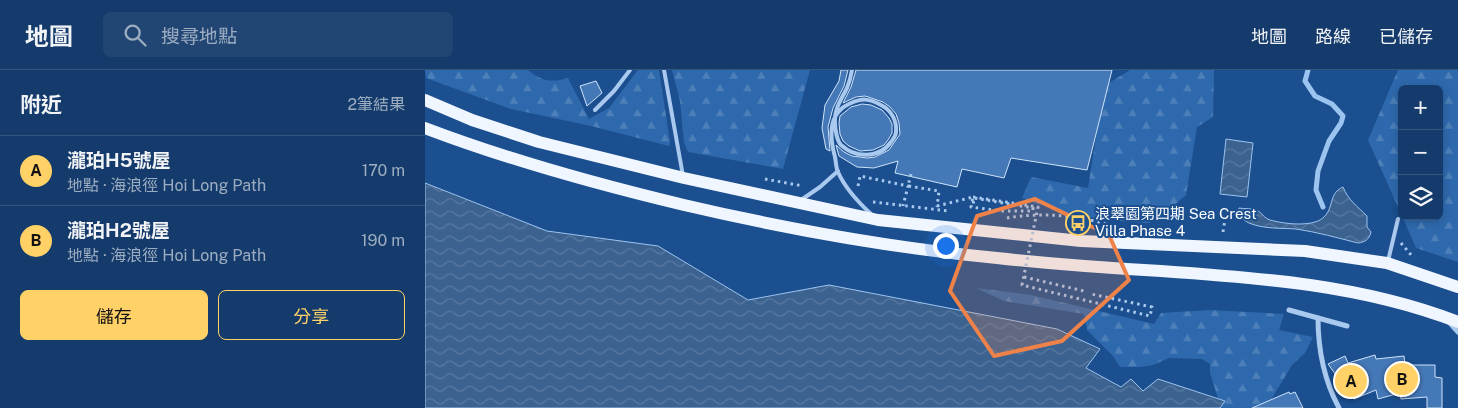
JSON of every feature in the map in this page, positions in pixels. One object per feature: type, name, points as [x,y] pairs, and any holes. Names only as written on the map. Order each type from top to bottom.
[{"type":"main road","points":[[425,100],[472,120],[539,142],[684,178],[878,220],[1081,241],[1305,251],[1387,263],[1458,287]]},
{"type":"main road","points":[[425,128],[499,154],[584,180],[717,213],[795,229],[978,257],[1227,275],[1303,283],[1378,298],[1458,322]]},
{"type":"street","points":[[1289,310],[1347,326]]},
{"type":"street","points":[[1443,316],[1458,332]]},
{"type":"street","points":[[1318,318],[1318,335],[1325,373],[1339,408]]},
{"type":"lane","points":[[595,110],[614,91],[630,70]]},
{"type":"lane","points":[[664,70],[684,178]]},
{"type":"lane","points":[[852,70],[847,87],[836,107],[835,119],[835,124],[839,143],[850,151],[864,155],[876,154],[887,148],[896,134],[895,120],[889,109],[871,99],[857,100],[845,106],[835,119],[832,124],[831,139],[838,171],[848,188],[864,208],[878,220]]},
{"type":"lane","points":[[797,202],[825,184],[838,171]]},
{"type":"lane","points":[[1387,263],[1398,219]]},
{"type":"path","points":[[903,206],[911,174]]},
{"type":"path","points":[[848,188],[857,191],[859,176],[939,191],[937,208]]},
{"type":"path","points":[[759,178],[806,187],[813,182],[825,184]]},
{"type":"path","points":[[937,208],[973,197],[1038,207],[1022,286],[1150,316],[1152,307],[1091,294]]},
{"type":"path","points":[[973,197],[971,207],[1001,211],[1033,211],[1033,208],[974,198],[973,205]]},
{"type":"path","points":[[870,202],[937,208],[950,211]]},
{"type":"path","points":[[1005,219],[1021,214],[1094,220],[1118,228]]},
{"type":"path","points":[[1223,232],[1225,219]]},
{"type":"path","points":[[1214,232],[1230,232]]},
{"type":"path","points":[[1393,240],[1400,241],[1415,258]]},
{"type":"path","points":[[1024,277],[1084,291]]},
{"type":"highlighted area","points":[[1035,199],[1109,235],[1129,280],[1062,341],[994,356],[950,291],[977,216]]},
{"type":"green space","points":[[425,70],[528,70],[537,77],[546,80],[568,78],[589,119],[609,108],[638,70],[659,70],[670,142],[669,146],[591,126],[511,109],[426,78]]},
{"type":"green space","points":[[672,70],[810,70],[783,169],[688,152],[684,143],[680,101]]},
{"type":"green space","points":[[1130,70],[1214,70],[1213,117],[1197,127],[1186,195],[1149,223],[1066,214],[1022,198],[1031,177],[1088,188],[1104,86]]},
{"type":"green space","points":[[1398,70],[1458,70],[1458,262],[1416,248],[1404,220],[1443,220],[1443,85],[1398,85],[1398,208],[1368,140]]},
{"type":"green space","points":[[976,288],[1031,295],[1154,324],[1161,313],[1209,310],[1284,314],[1279,330],[1313,337],[1305,353],[1292,365],[1266,408],[1221,408],[1210,373],[1210,364],[1202,359],[1169,358],[1153,365],[1120,367],[1113,356],[1087,330],[1084,314],[1004,301]]},
{"type":"water","points":[[1226,139],[1253,143],[1247,197],[1220,194]]},
{"type":"water","points":[[425,183],[547,231],[658,246],[748,300],[829,285],[1057,329],[1100,349],[1086,368],[1121,387],[1131,379],[1143,391],[1158,379],[1225,401],[1220,408],[425,408]]},
{"type":"water","points":[[1343,187],[1350,200],[1367,216],[1367,227],[1371,232],[1368,239],[1363,242],[1358,243],[1296,229],[1254,225],[1247,222],[1239,213],[1239,208],[1251,209],[1258,211],[1268,219],[1291,224],[1307,224],[1320,220],[1325,216],[1334,196]]},
{"type":"building","points":[[841,70],[848,70],[844,86],[833,108],[828,127],[830,151],[826,149],[822,128],[825,105],[839,81]]},
{"type":"building","points":[[856,70],[1112,70],[1087,170],[1011,158],[1004,178],[962,169],[957,187],[895,173],[898,161],[874,168],[857,167],[839,156],[836,145],[852,156],[875,157],[889,150],[900,134],[896,114],[883,102],[865,96],[856,97],[843,103],[851,87]]},
{"type":"building","points":[[596,81],[602,93],[587,106],[580,86]]},
{"type":"building","points":[[862,104],[871,105],[882,110],[892,124],[892,133],[888,140],[884,145],[873,150],[860,151],[849,146],[843,141],[840,134],[840,116],[851,107]]},
{"type":"building","points":[[1375,355],[1376,359],[1404,356],[1405,365],[1435,365],[1435,377],[1442,378],[1442,408],[1427,408],[1427,397],[1401,399],[1400,393],[1378,399],[1376,390],[1354,399],[1349,388],[1343,390],[1328,364],[1345,356],[1348,363]]},
{"type":"building","points":[[1289,392],[1290,394],[1295,392],[1303,408],[1252,408]]},
{"type":"waterway","points":[[1308,70],[1305,81],[1315,96],[1332,104],[1343,116],[1341,123],[1329,141],[1318,171],[1316,190],[1323,207]]},
{"type":"place","name":"浪翠園第四期 Sea Crest Villa Phase 4","points":[[1078,223]]},
{"type":"place","name":"瀧珀H2號屋","points":[[1402,379]]},
{"type":"place","name":"瀧珀H5號屋","points":[[1351,381]]}]
